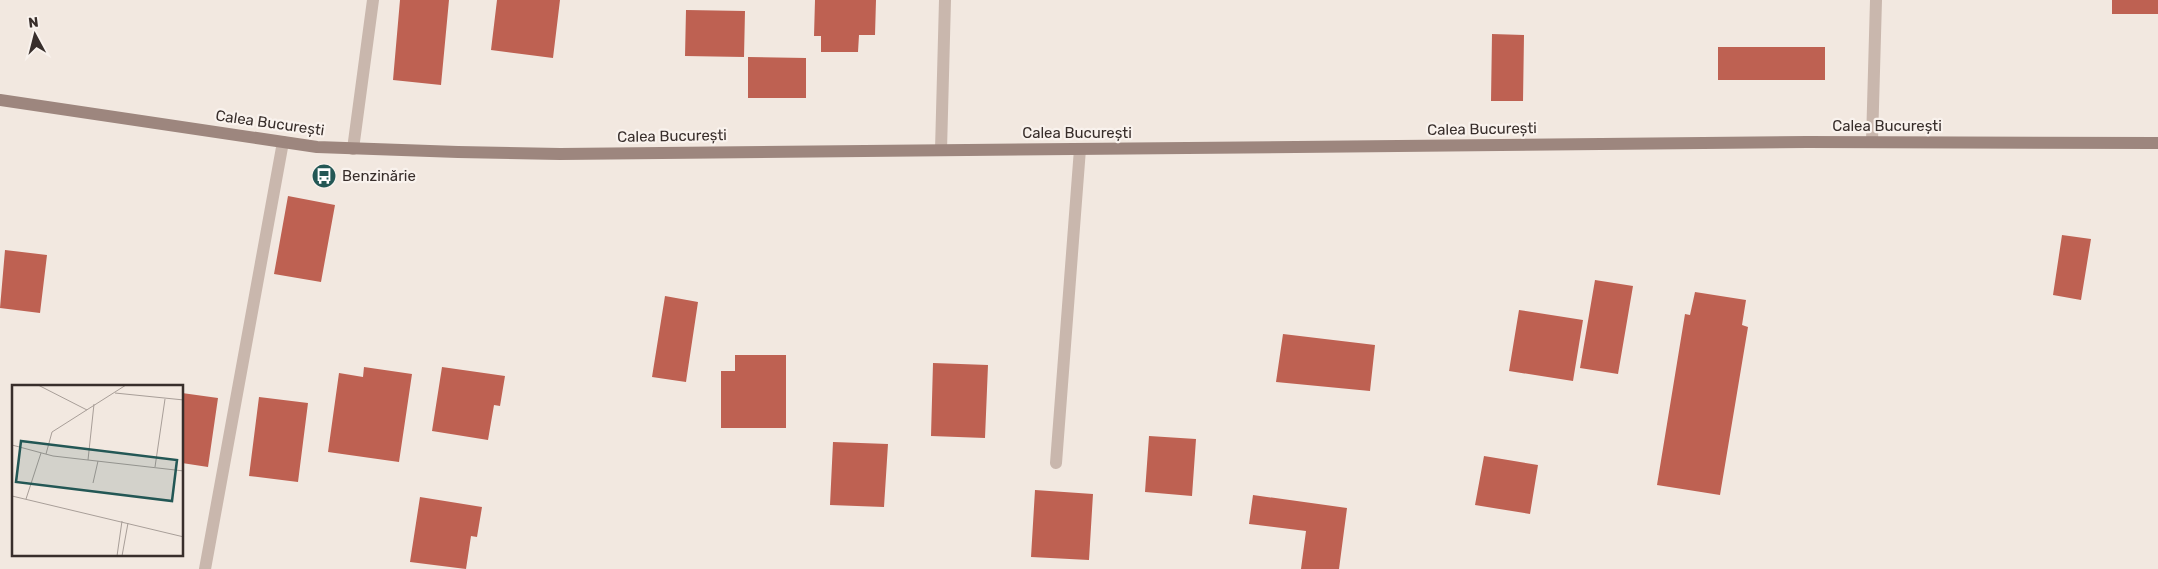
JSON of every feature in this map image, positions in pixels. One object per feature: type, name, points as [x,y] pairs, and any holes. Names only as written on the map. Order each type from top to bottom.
[{"type":"main road","name":"Calea București","points":[[0,100],[283,142],[353,148],[560,154],[1872,142],[2158,143]]},
{"type":"street","points":[[353,148],[373,0]]},
{"type":"street","points":[[942,150],[945,0]]},
{"type":"street","points":[[1872,142],[1876,0]]},
{"type":"street","points":[[205,569],[283,142]]},
{"type":"street","points":[[1056,464],[1080,149]]},
{"type":"building","points":[[400,0],[449,0],[441,85],[393,80]]},
{"type":"building","points":[[497,0],[560,0],[553,58],[491,50]]},
{"type":"building","points":[[815,0],[876,0],[875,35],[859,35],[858,52],[821,52],[821,36],[814,36]]},
{"type":"building","points":[[2112,0],[2158,0],[2158,14],[2112,14]]},
{"type":"building","points":[[686,10],[745,11],[744,57],[685,56]]},
{"type":"building","points":[[1492,34],[1524,35],[1523,101],[1491,101]]},
{"type":"building","points":[[1718,47],[1825,47],[1825,80],[1718,80]]},
{"type":"building","points":[[748,57],[806,58],[806,98],[748,98]]},
{"type":"building","points":[[288,196],[335,205],[321,282],[274,274]]},
{"type":"building","points":[[2062,235],[2091,239],[2081,300],[2053,295]]},
{"type":"building","points":[[5,250],[47,255],[40,313],[0,308]]},
{"type":"building","points":[[1595,280],[1633,286],[1618,374],[1580,368]]},
{"type":"building","points":[[1695,292],[1746,300],[1742,325],[1748,327],[1720,495],[1657,485],[1685,314],[1690,315]]},
{"type":"building","points":[[665,296],[698,302],[686,382],[652,377]]},
{"type":"building","points":[[1519,310],[1583,320],[1573,381],[1509,371]]},
{"type":"building","points":[[1283,334],[1375,345],[1370,391],[1276,382]]},
{"type":"building","points":[[735,355],[786,355],[786,428],[721,428],[721,371],[735,371]]},
{"type":"building","points":[[933,363],[988,365],[985,438],[931,436]]},
{"type":"building","points":[[364,367],[412,374],[399,462],[328,452],[339,373],[363,377]]},
{"type":"building","points":[[442,367],[505,376],[500,406],[494,405],[488,440],[432,431]]},
{"type":"building","points":[[184,393],[218,398],[208,467],[184,463]]},
{"type":"building","points":[[259,397],[308,403],[298,482],[249,476]]},
{"type":"building","points":[[1149,436],[1196,439],[1192,496],[1145,492]]},
{"type":"building","points":[[833,442],[888,444],[884,507],[830,505]]},
{"type":"building","points":[[1484,456],[1538,465],[1530,514],[1475,505]]},
{"type":"building","points":[[1035,490],[1093,494],[1089,560],[1031,557]]},
{"type":"building","points":[[1253,495],[1347,508],[1339,569],[1301,569],[1306,531],[1249,524]]},
{"type":"building","points":[[420,497],[482,507],[477,537],[471,536],[466,569],[410,562]]},
{"type":"place","name":"Benzinărie","points":[[324,176]]}]
